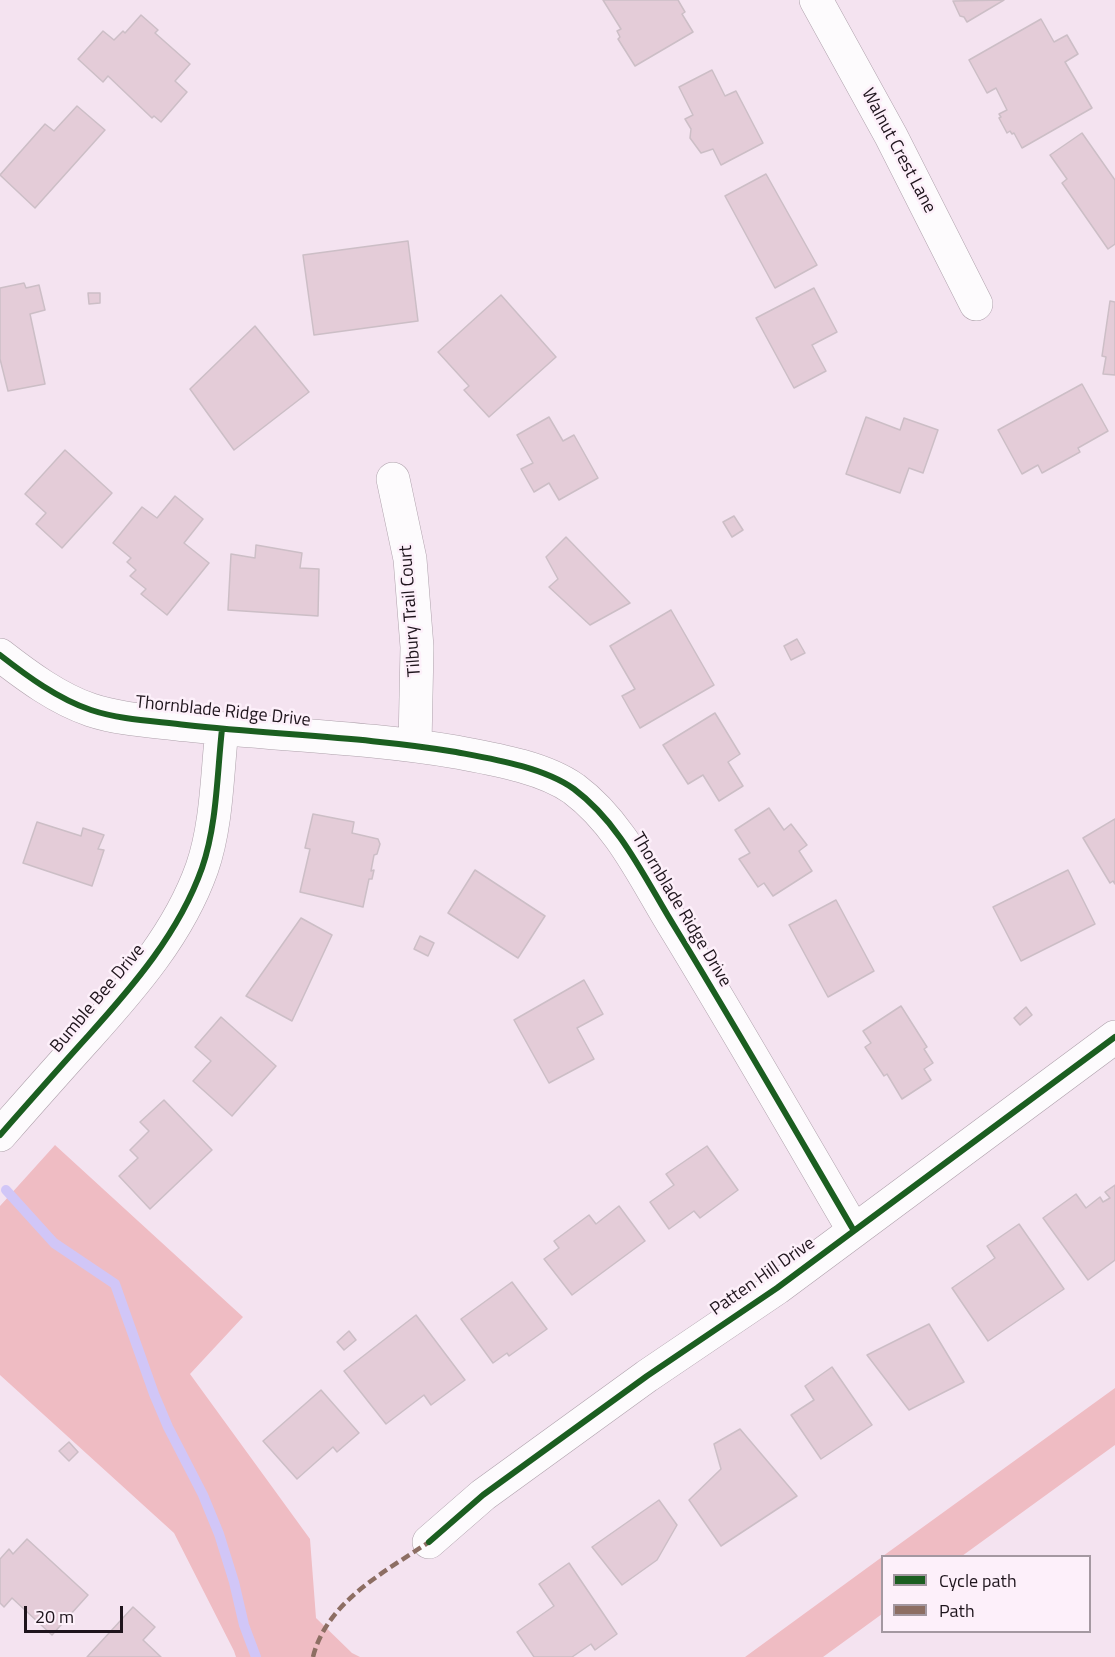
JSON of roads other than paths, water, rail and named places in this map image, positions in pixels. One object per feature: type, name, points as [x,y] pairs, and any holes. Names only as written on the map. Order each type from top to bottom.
[{"type":"street","name":"Walnut Crest Lane","points":[[816,0],[891,136],[976,304]]},
{"type":"street","name":"Tilbury Trail Court","points":[[393,478],[410,559],[417,636],[415,745]]},
{"type":"street","name":"Thornblade Ridge Drive","points":[[0,655],[42,686],[91,710],[122,717],[222,729],[415,745],[483,757],[528,768],[571,787],[597,808],[615,830],[690,952],[854,1231]]},
{"type":"street","name":"Bumble Bee Drive","points":[[0,1135],[132,986],[165,941],[188,902],[202,867],[212,822],[222,729]]},
{"type":"street","name":"Patten Hill Drive","points":[[429,1542],[502,1481],[647,1376],[777,1288],[1115,1037]]},
{"type":"waterway","points":[[6,1190],[54,1243],[115,1284],[154,1394],[168,1427],[203,1495],[219,1534],[244,1625],[256,1657]]}]
